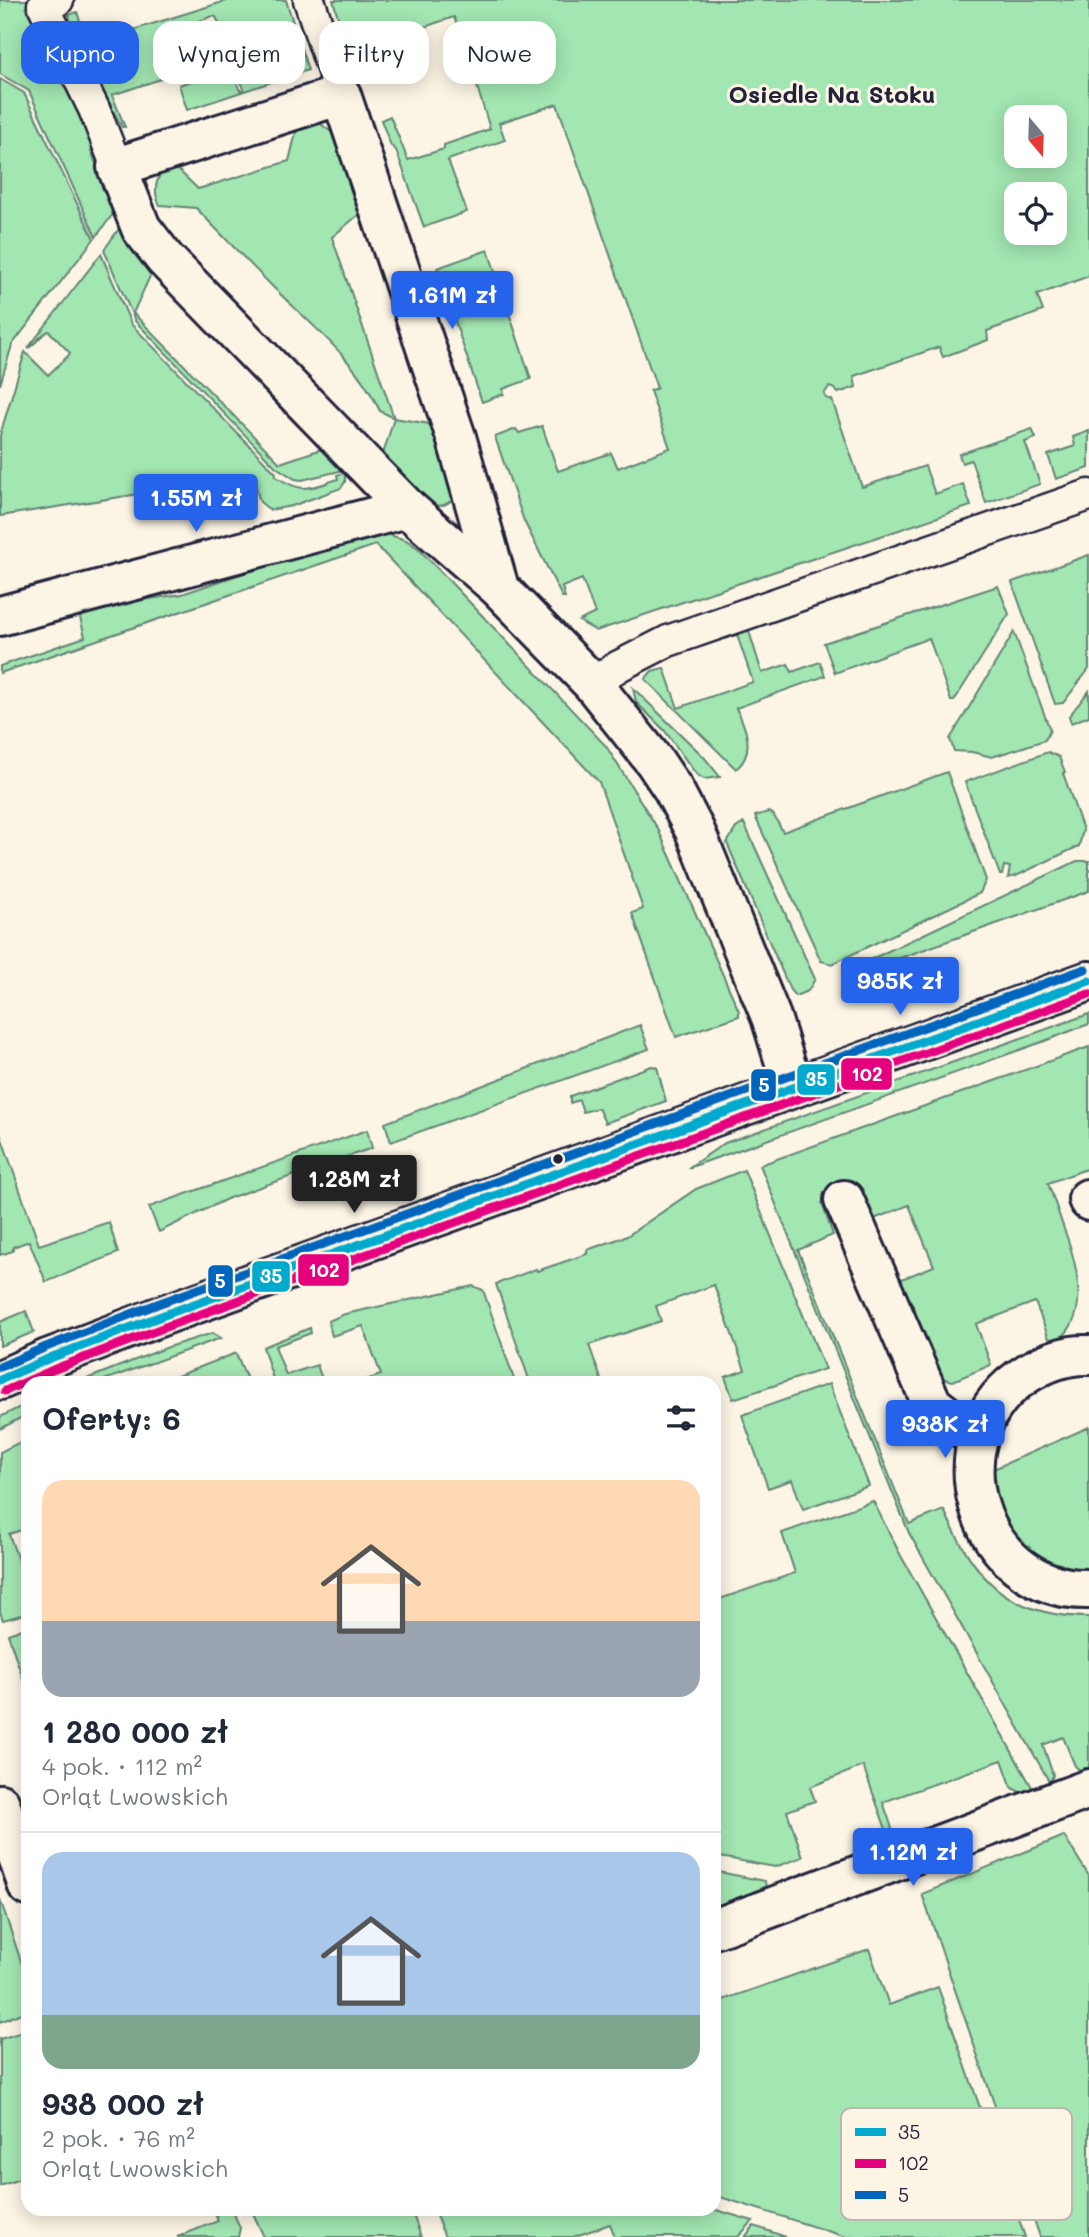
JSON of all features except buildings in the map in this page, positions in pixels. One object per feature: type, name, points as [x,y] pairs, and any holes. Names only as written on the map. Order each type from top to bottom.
[{"type":"street","points":[[499,588],[456,437],[341,95],[117,167],[135,216],[151,243],[407,508],[499,588],[592,683],[655,762],[686,811],[771,1017],[793,1088]]},
{"type":"street","points":[[0,616],[407,508]]},
{"type":"street","points":[[0,1380],[164,1315],[1089,981]]},
{"type":"street","points":[[844,1200],[932,1404],[977,1439]]},
{"type":"street","points":[[1089,1355],[1044,1363],[1015,1381],[991,1407],[977,1439],[972,1479],[982,1518],[1004,1552],[1036,1577],[1074,1589],[1089,1589]]},
{"type":"street","points":[[721,1926],[1089,1789]]},
{"type":"street","points":[[0,1804],[21,1866]]},
{"type":"lane","points":[[58,0],[43,5],[94,109],[117,167]]},
{"type":"lane","points":[[309,0],[341,95]]},
{"type":"lane","points":[[592,683],[618,666],[668,641],[1088,495]]},
{"type":"green space","points":[[0,0],[27,0],[38,21],[21,21],[21,84],[69,84],[94,147],[91,151],[112,204],[113,214],[96,237],[29,91],[0,74]]},
{"type":"green space","points":[[229,0],[286,0],[293,21],[218,21],[213,16],[199,21],[162,21]]},
{"type":"green space","points":[[333,0],[1089,0],[1089,276],[1037,295],[1043,311],[987,331],[988,340],[943,357],[939,347],[854,376],[856,387],[838,393],[829,387],[824,394],[832,400],[862,487],[925,466],[935,494],[963,484],[971,506],[596,631],[579,621],[595,613],[582,579],[562,587],[565,598],[562,597],[524,521],[495,437],[516,429],[519,433],[542,426],[558,471],[611,453],[618,468],[670,448],[650,391],[657,388],[557,104],[499,123],[505,140],[448,160],[467,212],[424,227],[396,150],[391,146],[381,120],[390,116],[408,160],[444,149],[444,145],[490,129],[476,84],[556,84],[556,21],[455,21],[454,17],[429,25],[429,21],[339,21]]},
{"type":"green space","points":[[77,12],[80,21],[70,21],[69,15]]},
{"type":"green space","points":[[153,24],[153,82],[112,95],[125,127],[122,127],[99,84],[139,84],[139,28]]},
{"type":"green space","points":[[0,79],[24,93],[94,239],[12,345],[0,385]]},
{"type":"green space","points":[[238,84],[241,91],[244,90],[242,84],[266,84],[187,110],[179,85]]},
{"type":"green space","points":[[300,116],[321,124],[338,140],[363,211],[332,237],[394,418],[380,411],[358,375],[332,344],[196,208],[160,205],[157,199],[157,182],[169,161],[198,189],[289,161]]},
{"type":"green space","points":[[123,223],[134,253],[152,272],[133,313],[280,463],[322,449],[344,470],[302,480],[295,479],[276,467],[135,321],[104,250]]},
{"type":"green space","points":[[488,250],[531,379],[503,389],[504,394],[482,402],[437,268]]},
{"type":"green space","points":[[101,254],[131,324],[276,473],[275,476],[292,485],[306,488],[338,479],[337,475],[345,473],[345,482],[341,488],[292,506],[270,510],[260,502],[253,476],[0,516],[0,435],[25,352],[48,375],[68,356],[70,353],[49,331],[28,348]]},
{"type":"green space","points":[[394,418],[436,425],[454,498],[449,502],[441,506],[432,505],[382,458]]},
{"type":"green space","points":[[1032,429],[1036,438],[1025,442],[1040,484],[986,503],[971,460],[962,463],[959,454]]},
{"type":"green space","points":[[1089,431],[1089,468],[1056,479],[1048,455],[1075,446],[1073,437]]},
{"type":"green space","points":[[380,532],[406,540],[418,548],[606,746],[658,829],[739,1016],[676,1037],[632,913],[643,909],[599,782],[376,545],[0,673],[0,666],[85,637],[79,614],[104,606],[182,594],[303,553]]},
{"type":"green space","points":[[1089,555],[1089,669],[1063,703],[1055,704],[1012,582]]},
{"type":"green space","points":[[998,586],[1009,614],[954,701],[951,701],[929,638],[835,673],[824,643]]},
{"type":"green space","points":[[748,628],[762,673],[788,664],[792,672],[820,662],[825,676],[736,708],[746,731],[747,748],[742,763],[736,769],[645,679],[652,671],[664,668],[678,708],[753,682],[736,632]]},
{"type":"green space","points":[[1014,632],[1050,730],[1045,740],[992,757],[954,751],[950,739]]},
{"type":"green space","points":[[633,688],[704,757],[720,777],[704,779],[696,774],[665,731],[636,702]]},
{"type":"green space","points":[[1089,691],[1089,716],[1071,723],[1069,716]]},
{"type":"green space","points":[[1048,752],[1059,757],[1065,772],[1063,773],[1083,830],[1079,846],[1008,878],[1010,867],[1004,866],[1000,875],[965,782]]},
{"type":"green space","points":[[947,772],[986,880],[980,893],[832,964],[821,961],[755,816],[768,812],[773,814],[783,832]]},
{"type":"green space","points":[[744,823],[815,979],[808,991],[795,996],[790,990],[727,843],[736,828]]},
{"type":"green space","points":[[1077,861],[1089,861],[1089,891],[866,970],[863,963]]},
{"type":"green space","points":[[1089,1014],[1089,1024],[688,1168],[725,1143]]},
{"type":"green space","points":[[640,1025],[649,1049],[391,1142],[385,1123]]},
{"type":"green space","points":[[1089,1047],[1089,1168],[1048,1183],[1072,1254],[1078,1284],[1076,1313],[1063,1336],[1051,1344],[1035,1302],[976,1324],[991,1365],[953,1381],[939,1378],[899,1280],[934,1266],[909,1205],[874,1219],[860,1189],[822,1203],[833,1235],[798,1250],[909,1524],[944,1510],[969,1556],[982,1574],[998,1589],[1036,1610],[1089,1617],[1089,1769],[1082,1772],[1075,1766],[1063,1737],[1043,1745],[1053,1775],[1050,1783],[909,1533],[760,1165]]},
{"type":"green space","points":[[651,1066],[657,1067],[666,1101],[605,1123],[598,1108],[583,1112],[579,1100],[570,1103],[570,1096]]},
{"type":"green space","points":[[367,1130],[372,1148],[229,1198],[159,1232],[149,1207]]},
{"type":"green space","points":[[0,1133],[39,1245],[109,1222],[118,1253],[46,1282],[29,1241],[0,1255]]},
{"type":"green space","points":[[744,1170],[825,1369],[733,1399],[725,1377],[745,1370],[714,1285],[656,1306],[661,1321],[589,1345],[600,1376],[528,1376],[496,1284],[587,1254],[587,1250],[627,1236],[696,1189]]},
{"type":"green space","points":[[473,1286],[483,1290],[513,1376],[378,1376],[381,1375],[363,1326],[332,1336],[328,1321],[345,1314]]},
{"type":"green space","points":[[26,1311],[34,1332],[0,1346],[0,1322]]},
{"type":"green space","points":[[310,1328],[311,1333],[275,1346],[286,1375],[317,1365],[321,1376],[272,1376],[263,1347]]},
{"type":"green space","points":[[213,1333],[221,1338],[116,1376],[94,1376]]},
{"type":"green space","points":[[236,1353],[246,1376],[177,1376]]},
{"type":"green space","points":[[829,1384],[869,1486],[803,1509],[792,1480],[768,1488],[742,1415]]},
{"type":"green space","points":[[21,1406],[21,1418],[0,1429],[0,1417]]},
{"type":"green space","points":[[1089,1427],[1089,1572],[1050,1567],[1020,1549],[1002,1524],[991,1470]]},
{"type":"green space","points":[[21,1442],[21,1530],[9,1534],[21,1569],[21,1615],[3,1620],[0,1612],[0,1452]]},
{"type":"green space","points":[[873,1501],[901,1556],[1033,1789],[1022,1793],[1012,1788],[1002,1760],[883,1802],[894,1834],[890,1840],[863,1766],[810,1787],[815,1801],[787,1811],[803,1857],[775,1867],[721,1857],[721,1599],[795,1573],[782,1533]]},
{"type":"green space","points":[[21,1629],[21,1673],[8,1634]]},
{"type":"green space","points":[[1064,1836],[1089,1876],[1089,2237],[1040,2237],[1034,2220],[1072,2220],[1072,2108],[996,2108],[922,1894]]},
{"type":"green space","points":[[721,1872],[765,1881],[766,1887],[721,1904]]},
{"type":"green space","points":[[0,1899],[21,1961],[21,2013],[0,2022]]},
{"type":"green space","points":[[869,1949],[889,2005],[938,1987],[980,2108],[841,2108],[841,2220],[1019,2220],[1025,2237],[846,2237],[721,2197],[721,2001]]},
{"type":"green space","points":[[21,2032],[21,2178],[0,2186],[0,2039]]},
{"type":"green space","points":[[721,2211],[753,2221],[738,2237],[615,2237],[610,2224],[573,2237],[445,2237],[436,2216],[721,2216]]},
{"type":"green space","points":[[216,2216],[235,2216],[240,2228],[238,2237],[177,2237],[218,2221]]},
{"type":"green space","points":[[254,2216],[414,2216],[421,2237],[264,2237]]},
{"type":"green space","points":[[754,2226],[786,2237],[745,2237]]},
{"type":"transit line","name":"5","points":[[0,1367],[160,1303],[1085,969]]},
{"type":"transit line","name":"35","points":[[0,1380],[164,1315],[1089,981]]},
{"type":"transit line","name":"102","points":[[39,1376],[168,1326],[1089,994]]},
{"type":"transit line","name":"102","points":[[5,1391],[21,1384]]},
{"type":"district","name":"Osiedle Na Stoku","points":[[832,93]]}]
